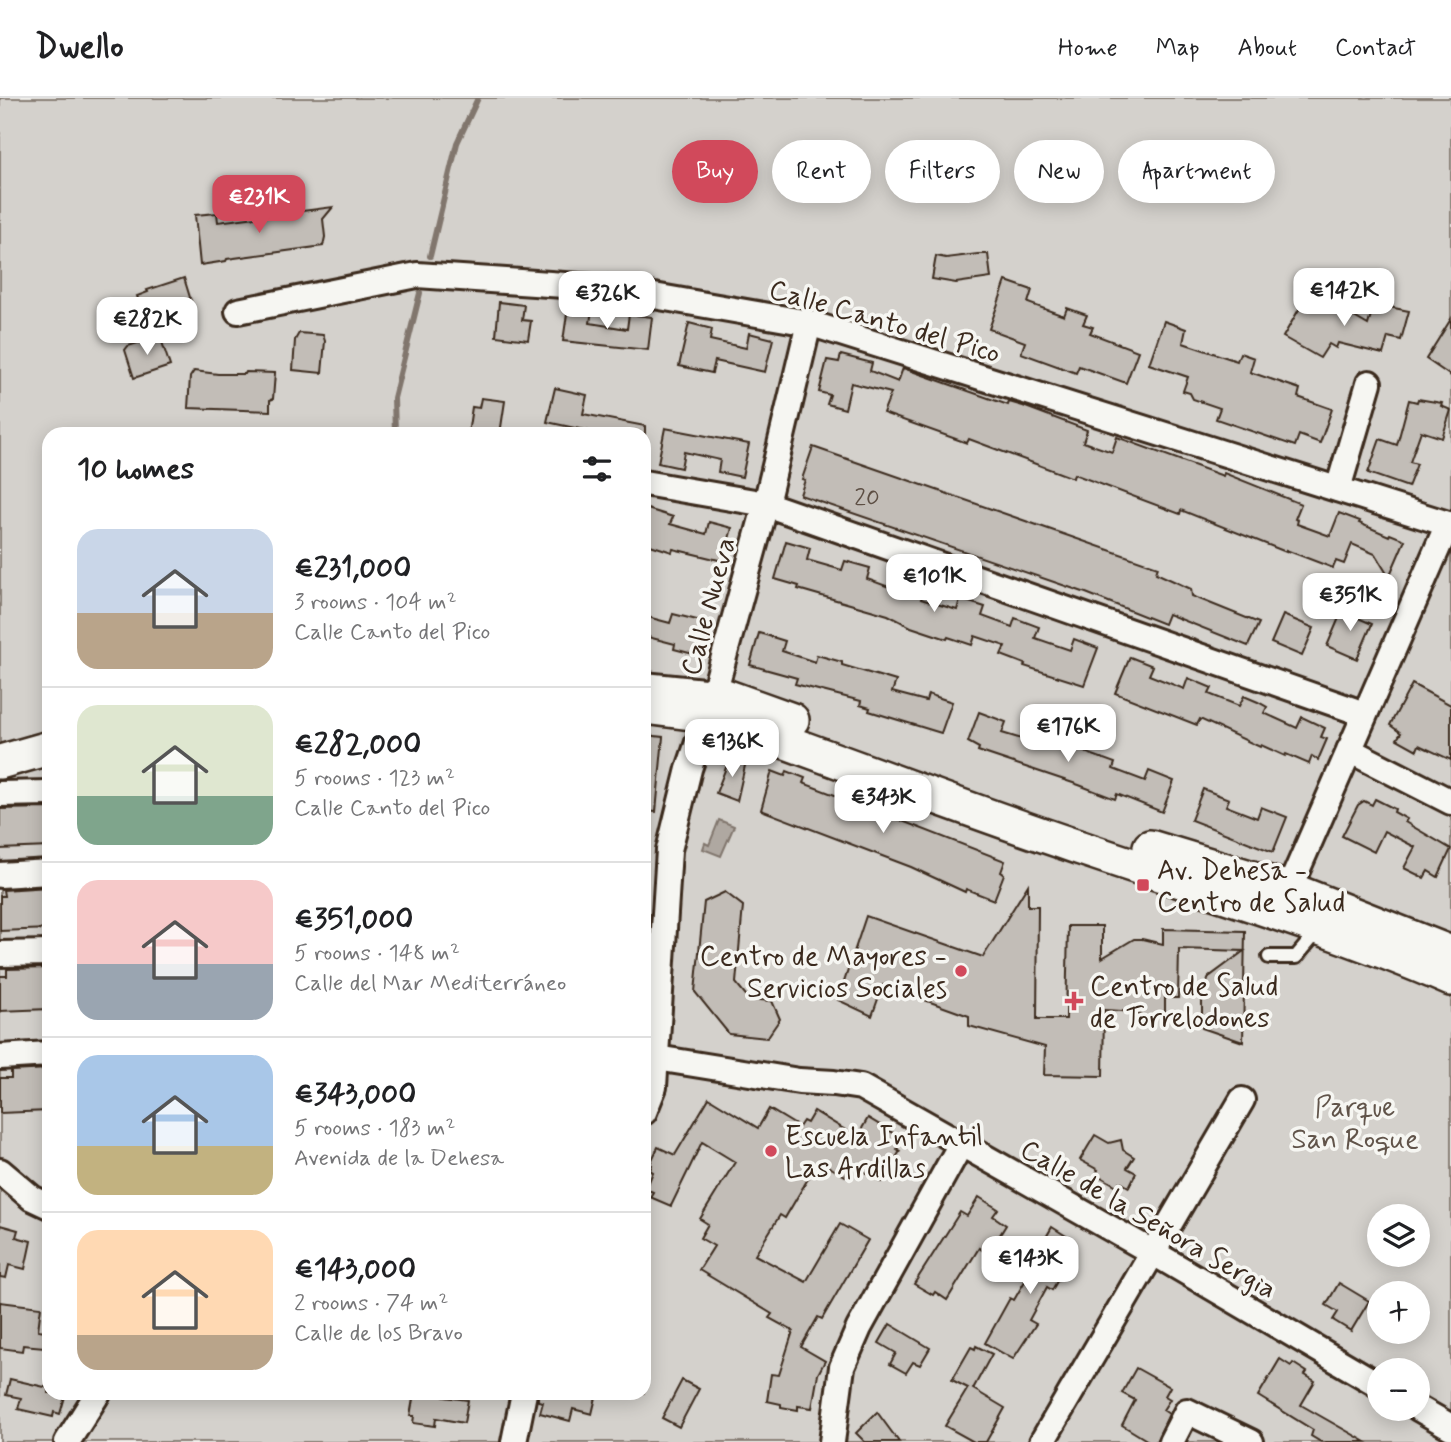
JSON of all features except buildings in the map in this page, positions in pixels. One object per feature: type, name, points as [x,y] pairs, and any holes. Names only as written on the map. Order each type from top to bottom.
[{"type":"street","name":"Calle Canto del Pico","points":[[238,311],[417,275],[608,288],[809,323],[1450,524]]},
{"type":"street","name":"Calle Nueva","points":[[651,1046],[669,850],[689,769],[711,703],[766,504],[809,323]]},
{"type":"street","points":[[1338,489],[1369,383]]},
{"type":"street","points":[[651,484],[766,504],[1353,710]]},
{"type":"street","points":[[1289,889],[1450,524]]},
{"type":"street","points":[[651,687],[711,703],[1077,824],[1289,889],[1337,925],[1451,979]]},
{"type":"street","points":[[651,707],[711,703],[1073,845],[1337,925],[1451,953]]},
{"type":"street","points":[[0,738],[42,728]]},
{"type":"street","points":[[0,762],[42,750]]},
{"type":"street","points":[[1349,750],[1451,802]]},
{"type":"street","points":[[0,794],[42,793]]},
{"type":"street","points":[[0,875],[42,872]]},
{"type":"street","points":[[0,954],[42,953]]},
{"type":"street","points":[[0,1057],[42,1054]]},
{"type":"street","name":"Calle de la Señora Sergia","points":[[651,1057],[799,1081],[861,1087],[1367,1378]]},
{"type":"street","name":"Calle Nueva","points":[[651,1064],[654,1087],[651,1094]]},
{"type":"street","points":[[1042,1442],[1242,1100]]},
{"type":"street","points":[[832,1442],[842,1367],[854,1338],[961,1144]]},
{"type":"street","points":[[0,1171],[32,1198],[42,1203]]},
{"type":"street","points":[[67,1442],[94,1400]]},
{"type":"street","points":[[514,1442],[523,1400]]},
{"type":"street","points":[[1171,1442],[1187,1411],[1251,1442]]},
{"type":"street","points":[[1430,1415],[1451,1427]]},
{"type":"lane","points":[[1269,957],[1296,957],[1337,925]]},
{"type":"green space","name":"Parque San Roque","points":[[0,98],[1451,98],[1451,1442],[0,1442]]},
{"type":"shaded area","points":[[719,820],[734,826],[721,856],[703,849],[705,843],[709,845]]},
{"type":"waterway","points":[[430,256],[457,143],[478,98]]},
{"type":"waterway","points":[[395,427],[394,398],[420,293]]},
{"type":"place","name":"Av. Dehesa - Centro de Salud","points":[[1143,885]]},
{"type":"place","name":"Centro de Mayores - Servicios Sociales","points":[[961,971]]},
{"type":"place","name":"Centro de Salud de Torrelodones","points":[[1074,1001]]},
{"type":"place","name":"Escuela Infantil Las Ardillas","points":[[771,1151]]}]
